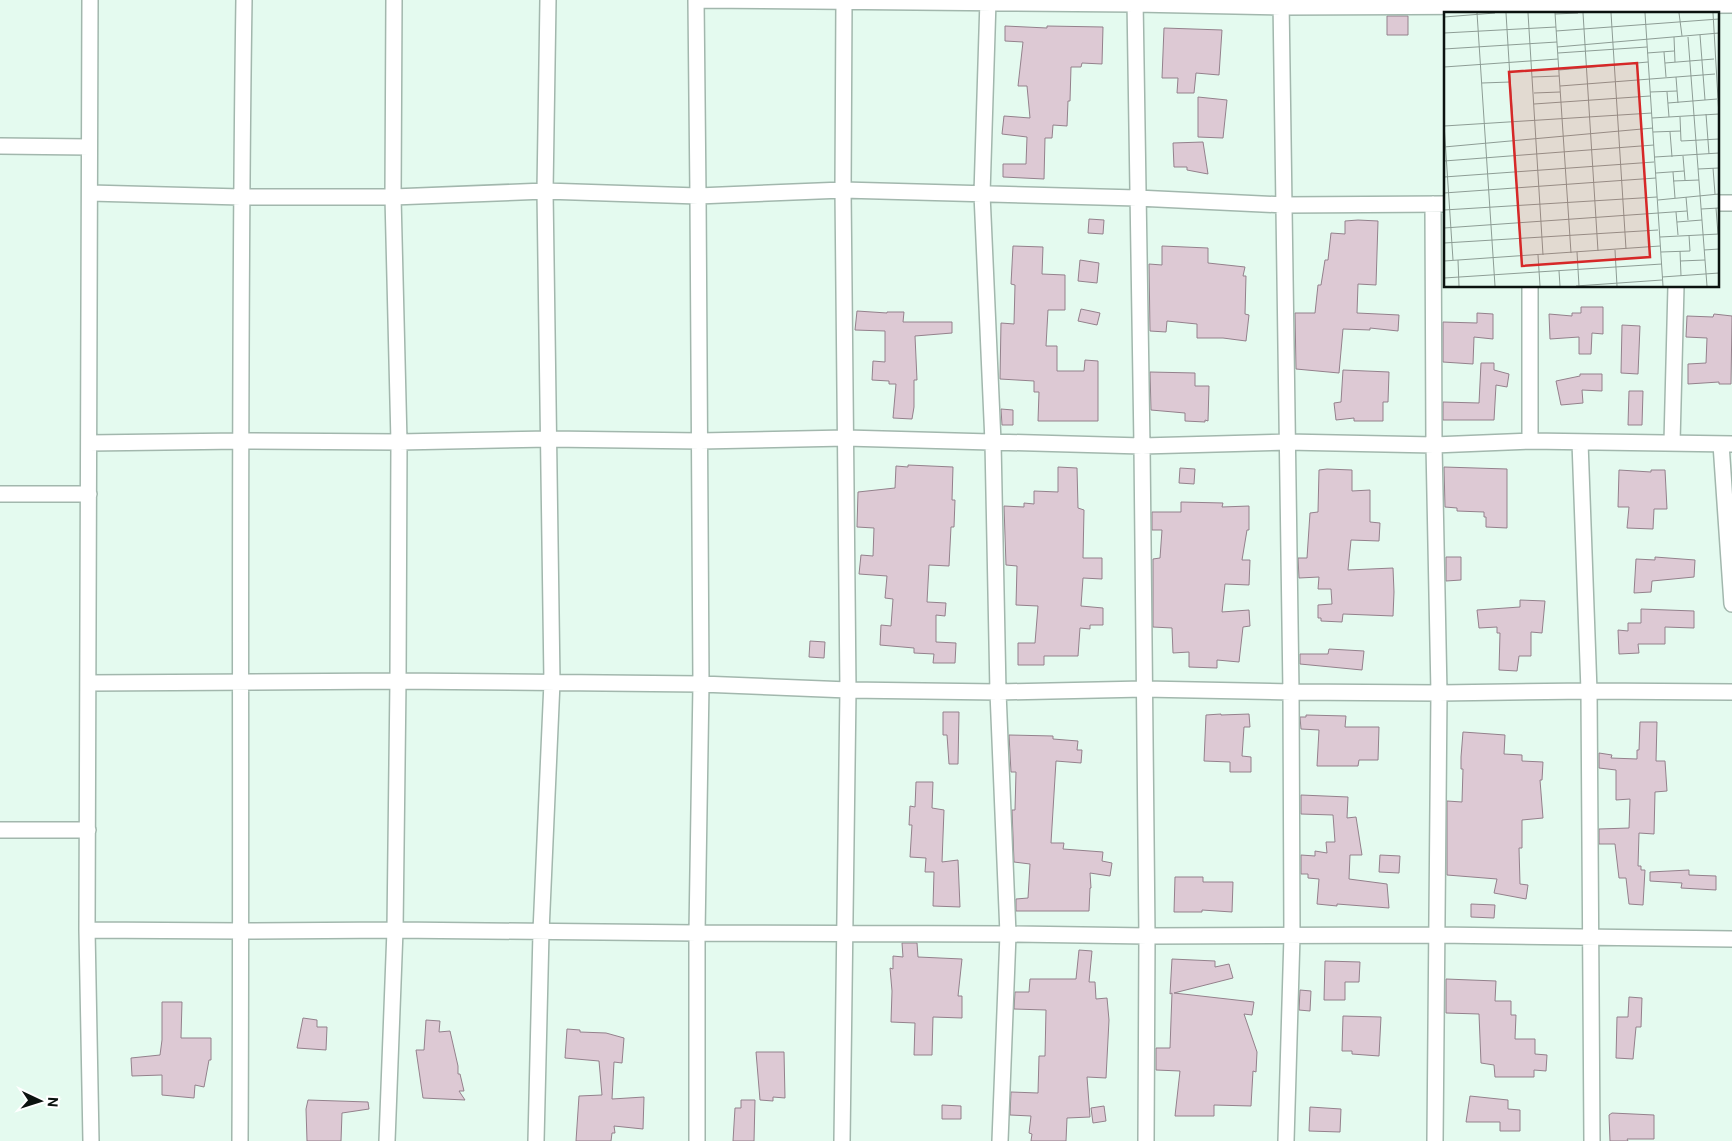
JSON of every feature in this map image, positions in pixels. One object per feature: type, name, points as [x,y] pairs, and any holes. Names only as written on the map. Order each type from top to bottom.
[{"type":"street","points":[[90,0],[88,930],[91,1141]]},
{"type":"street","points":[[240,1141],[240,441],[244,0]]},
{"type":"street","points":[[387,1141],[395,930],[398,681],[398,442],[393,197],[394,0]]},
{"type":"street","points":[[536,1141],[541,932],[552,682],[546,191],[548,0]]},
{"type":"street","points":[[696,0],[701,684],[697,933],[697,1141]]},
{"type":"street","points":[[700,0],[1645,3],[1732,5]]},
{"type":"street","points":[[842,1141],[848,690],[843,190],[844,1]]},
{"type":"street","points":[[988,2],[982,194],[993,442],[998,692],[1008,934],[1000,1141]]},
{"type":"street","points":[[1135,2],[1147,936],[1146,1141]]},
{"type":"street","points":[[1281,3],[1291,692],[1292,936],[1286,1141]]},
{"type":"street","points":[[0,146],[90,147]]},
{"type":"street","points":[[90,193],[393,197],[546,191],[698,196],[843,190],[1137,198],[1284,205],[1440,204],[1434,445],[1439,693],[1435,1141]]},
{"type":"street","points":[[1530,288],[1530,441]]},
{"type":"street","points":[[1672,442],[1676,288]]},
{"type":"street","points":[[89,444],[550,439],[700,441],[846,438],[1142,446],[1287,442],[1434,445],[1530,441],[1726,444],[1732,604]]},
{"type":"street","points":[[1580,442],[1589,691],[1589,938],[1592,1141]]},
{"type":"street","points":[[0,494],[89,494]]},
{"type":"street","points":[[89,683],[552,682],[998,692],[1144,689],[1439,693],[1732,692]]},
{"type":"street","points":[[0,830],[88,830]]},
{"type":"street","points":[[88,930],[395,930],[1147,936],[1437,935],[1732,940]]},
{"type":"building","points":[[1387,16],[1408,16],[1408,35],[1387,35]]},
{"type":"building","points":[[1005,26],[1047,28],[1047,26],[1103,27],[1102,64],[1082,63],[1081,67],[1071,67],[1067,126],[1053,125],[1052,138],[1045,138],[1044,179],[1003,177],[1003,164],[1026,164],[1027,137],[1002,134],[1004,116],[1030,118],[1027,86],[1018,86],[1023,42],[1005,41]]},
{"type":"building","points":[[1164,28],[1222,30],[1219,75],[1196,73],[1194,93],[1177,93],[1178,78],[1162,78]]},
{"type":"building","points":[[1198,97],[1227,100],[1223,138],[1198,137]]},
{"type":"building","points":[[1203,142],[1208,174],[1187,170],[1187,167],[1174,167],[1173,143]]},
{"type":"building","points":[[1089,219],[1104,220],[1103,234],[1088,233]]},
{"type":"building","points":[[1345,221],[1378,221],[1376,285],[1358,284],[1357,313],[1399,315],[1398,331],[1370,328],[1370,330],[1343,329],[1339,373],[1296,369],[1295,313],[1315,313],[1318,285],[1321,285],[1325,260],[1328,260],[1331,233],[1345,234]]},
{"type":"building","points":[[1013,246],[1043,247],[1042,274],[1065,275],[1065,310],[1048,310],[1046,346],[1057,346],[1057,371],[1084,371],[1085,360],[1098,361],[1098,421],[1038,421],[1039,392],[1034,392],[1034,381],[1000,379],[1001,323],[1014,324],[1015,285],[1011,284]]},
{"type":"building","points":[[1162,246],[1208,248],[1208,263],[1245,267],[1243,276],[1246,276],[1245,314],[1249,315],[1246,341],[1223,338],[1197,338],[1197,324],[1167,321],[1166,332],[1150,331],[1149,264],[1162,265]]},
{"type":"building","points":[[1080,260],[1099,263],[1097,283],[1078,281]]},
{"type":"building","points":[[1581,307],[1603,307],[1603,334],[1592,333],[1591,354],[1579,354],[1579,337],[1550,339],[1549,314],[1572,316],[1572,313],[1581,313]]},
{"type":"building","points":[[1081,309],[1100,313],[1097,325],[1078,321]]},
{"type":"building","points":[[857,311],[904,312],[903,322],[952,322],[952,333],[915,336],[917,380],[914,380],[912,419],[893,418],[896,384],[889,384],[889,381],[872,380],[873,361],[885,362],[885,331],[855,330]]},
{"type":"building","points":[[1477,313],[1493,314],[1493,339],[1474,337],[1473,364],[1443,362],[1443,322],[1477,323]]},
{"type":"building","points":[[1714,314],[1732,316],[1731,384],[1719,384],[1719,382],[1688,384],[1688,364],[1706,363],[1707,338],[1686,337],[1687,316],[1713,317]]},
{"type":"building","points":[[1622,325],[1640,326],[1638,374],[1621,373]]},
{"type":"building","points":[[1481,363],[1494,363],[1494,370],[1509,374],[1507,387],[1496,385],[1494,420],[1443,420],[1443,402],[1479,403]]},
{"type":"building","points":[[1343,370],[1389,372],[1388,402],[1383,402],[1383,421],[1354,421],[1354,418],[1336,420],[1334,403],[1341,402]]},
{"type":"building","points":[[1150,372],[1195,373],[1195,386],[1209,386],[1208,421],[1185,421],[1185,413],[1151,410]]},
{"type":"building","points":[[1580,374],[1602,374],[1602,391],[1582,390],[1583,403],[1561,405],[1556,381],[1580,376]]},
{"type":"building","points":[[1629,391],[1643,391],[1642,425],[1628,425]]},
{"type":"building","points":[[1001,409],[1013,410],[1013,425],[1002,425]]},
{"type":"building","points":[[908,465],[953,467],[952,500],[955,500],[954,527],[951,527],[949,566],[929,565],[927,602],[946,603],[945,616],[936,615],[936,642],[956,643],[955,663],[933,663],[934,654],[914,653],[914,648],[880,645],[881,625],[891,626],[893,599],[885,598],[887,576],[859,574],[861,555],[873,556],[874,528],[857,527],[858,492],[895,488],[896,466],[908,467]]},
{"type":"building","points":[[1058,467],[1077,468],[1078,508],[1084,510],[1083,558],[1102,558],[1102,579],[1083,578],[1081,606],[1103,608],[1103,625],[1090,625],[1090,629],[1080,628],[1078,656],[1044,656],[1044,665],[1018,665],[1018,643],[1035,643],[1038,606],[1016,605],[1017,566],[1006,565],[1004,506],[1024,507],[1024,503],[1034,504],[1034,491],[1058,492]]},
{"type":"building","points":[[1444,467],[1507,469],[1507,528],[1486,527],[1484,512],[1457,511],[1457,508],[1445,507]]},
{"type":"building","points":[[1180,468],[1195,469],[1194,484],[1179,483]]},
{"type":"building","points":[[1319,470],[1352,470],[1352,491],[1370,490],[1370,522],[1380,523],[1379,541],[1351,540],[1348,570],[1393,568],[1393,616],[1343,614],[1342,622],[1321,621],[1321,618],[1318,618],[1318,605],[1332,604],[1331,589],[1318,589],[1319,577],[1299,578],[1298,558],[1307,558],[1310,513],[1318,512]]},
{"type":"building","points":[[1619,470],[1651,472],[1651,470],[1665,470],[1667,509],[1654,509],[1653,529],[1627,528],[1629,507],[1618,507]]},
{"type":"building","points":[[1181,502],[1223,503],[1222,507],[1249,506],[1249,530],[1247,530],[1242,560],[1250,560],[1249,585],[1225,584],[1222,612],[1249,610],[1250,626],[1243,627],[1239,662],[1217,660],[1217,668],[1189,667],[1189,652],[1173,653],[1172,628],[1153,627],[1153,559],[1160,558],[1162,530],[1152,530],[1152,512],[1181,512]]},
{"type":"building","points":[[1446,557],[1461,557],[1461,580],[1446,581]]},
{"type":"building","points":[[1655,557],[1695,560],[1694,577],[1652,581],[1651,592],[1634,593],[1636,559],[1655,560]]},
{"type":"building","points":[[1520,600],[1545,601],[1542,633],[1531,632],[1531,656],[1519,656],[1517,671],[1499,670],[1500,633],[1497,633],[1497,627],[1479,628],[1477,610],[1520,607]]},
{"type":"building","points":[[1641,609],[1694,611],[1694,628],[1665,627],[1665,644],[1638,644],[1639,653],[1619,654],[1618,630],[1628,631],[1628,623],[1641,623]]},
{"type":"building","points":[[810,641],[825,642],[824,658],[809,657]]},
{"type":"building","points":[[1329,649],[1364,651],[1362,670],[1300,664],[1300,654],[1328,654]]},
{"type":"building","points":[[943,712],[959,712],[958,764],[949,764],[947,735],[943,735]]},
{"type":"building","points":[[1249,714],[1250,727],[1244,727],[1242,756],[1251,757],[1251,772],[1230,772],[1230,762],[1204,761],[1206,715]]},
{"type":"building","points":[[1306,715],[1346,716],[1345,727],[1379,727],[1378,760],[1359,760],[1358,766],[1317,766],[1319,730],[1301,729],[1300,717],[1306,717]]},
{"type":"building","points":[[1640,722],[1657,722],[1656,761],[1665,761],[1667,791],[1655,792],[1654,834],[1639,833],[1638,866],[1641,866],[1641,870],[1645,870],[1643,905],[1629,904],[1626,878],[1619,878],[1615,844],[1599,844],[1599,829],[1629,828],[1630,799],[1616,800],[1616,770],[1599,768],[1599,753],[1612,755],[1611,758],[1637,759]]},
{"type":"building","points":[[1463,732],[1505,735],[1504,754],[1522,755],[1522,761],[1543,762],[1542,780],[1540,780],[1543,818],[1522,820],[1522,848],[1519,848],[1520,884],[1528,885],[1526,899],[1494,893],[1497,879],[1447,875],[1447,801],[1462,802],[1463,769],[1461,769],[1461,757]]},
{"type":"building","points":[[1009,735],[1053,736],[1053,739],[1078,741],[1077,750],[1082,750],[1081,763],[1056,761],[1051,843],[1064,843],[1063,849],[1103,852],[1102,861],[1112,863],[1110,876],[1090,873],[1089,911],[1016,911],[1016,899],[1028,898],[1030,864],[1014,862],[1012,810],[1015,810],[1016,772],[1011,772]]},
{"type":"building","points":[[916,782],[933,782],[932,808],[944,810],[942,862],[958,860],[960,907],[933,906],[934,872],[925,872],[926,858],[910,857],[912,825],[909,825],[910,806],[915,807]]},
{"type":"building","points":[[1301,795],[1348,797],[1347,818],[1356,817],[1362,855],[1350,855],[1349,879],[1387,884],[1389,908],[1317,904],[1319,879],[1308,878],[1308,874],[1301,874],[1301,855],[1315,856],[1315,851],[1327,853],[1326,842],[1335,842],[1333,815],[1301,814]]},
{"type":"building","points":[[1380,855],[1400,856],[1399,873],[1379,872]]},
{"type":"building","points":[[1689,870],[1689,875],[1716,876],[1716,890],[1681,888],[1682,883],[1650,881],[1650,872]]},
{"type":"building","points":[[1175,877],[1203,877],[1203,882],[1233,882],[1232,912],[1202,910],[1202,912],[1174,912]]},
{"type":"building","points":[[1471,904],[1495,905],[1494,918],[1471,917]]},
{"type":"building","points":[[902,943],[917,943],[918,957],[962,959],[958,996],[962,996],[962,1018],[933,1017],[932,1055],[914,1055],[915,1023],[891,1022],[892,991],[890,968],[893,969],[893,956],[903,957]]},
{"type":"building","points":[[1079,950],[1092,951],[1089,982],[1095,982],[1096,999],[1107,998],[1109,1020],[1106,1078],[1087,1077],[1090,1117],[1067,1118],[1066,1141],[1031,1141],[1032,1134],[1029,1133],[1031,1116],[1010,1115],[1011,1092],[1038,1093],[1039,1056],[1045,1056],[1046,1010],[1014,1009],[1015,992],[1029,992],[1030,979],[1076,979]]},
{"type":"building","points":[[1172,959],[1215,961],[1215,967],[1229,964],[1233,978],[1174,993],[1254,1002],[1252,1015],[1244,1014],[1257,1052],[1256,1072],[1253,1071],[1251,1106],[1214,1105],[1214,1116],[1175,1116],[1180,1071],[1156,1070],[1156,1048],[1170,1048]]},
{"type":"building","points":[[1325,961],[1360,962],[1359,982],[1345,982],[1345,1000],[1324,1000]]},
{"type":"building","points":[[1446,979],[1496,981],[1495,1001],[1511,1001],[1511,1015],[1516,1015],[1515,1039],[1535,1039],[1535,1054],[1547,1055],[1546,1071],[1534,1070],[1534,1077],[1495,1077],[1494,1065],[1481,1063],[1479,1014],[1446,1013]]},
{"type":"building","points":[[1300,990],[1311,991],[1310,1011],[1299,1010]]},
{"type":"building","points":[[1629,997],[1642,998],[1641,1027],[1636,1027],[1633,1059],[1616,1058],[1617,1017],[1628,1017]]},
{"type":"building","points":[[162,1002],[182,1002],[181,1038],[211,1038],[211,1060],[209,1060],[204,1087],[195,1085],[194,1098],[162,1095],[162,1075],[132,1076],[131,1058],[160,1055]]},
{"type":"building","points":[[1343,1016],[1381,1017],[1379,1056],[1352,1054],[1352,1051],[1342,1051]]},
{"type":"building","points":[[303,1018],[317,1020],[317,1027],[327,1027],[326,1050],[297,1048]]},
{"type":"building","points":[[426,1020],[440,1021],[439,1032],[450,1031],[458,1074],[460,1074],[464,1091],[459,1091],[465,1100],[423,1098],[416,1050],[424,1050]]},
{"type":"building","points":[[567,1029],[580,1030],[580,1032],[606,1033],[624,1038],[622,1063],[614,1062],[612,1099],[644,1097],[643,1129],[614,1126],[615,1133],[612,1133],[611,1141],[576,1141],[579,1096],[602,1095],[599,1061],[565,1058]]},
{"type":"building","points":[[756,1052],[784,1052],[785,1098],[773,1097],[773,1101],[760,1100]]},
{"type":"building","points":[[1470,1096],[1508,1100],[1508,1109],[1520,1110],[1520,1131],[1500,1131],[1500,1122],[1466,1122]]},
{"type":"building","points":[[308,1100],[368,1102],[369,1109],[342,1113],[341,1141],[307,1141],[306,1109]]},
{"type":"building","points":[[741,1100],[755,1100],[754,1141],[733,1141],[735,1108],[741,1108]]},
{"type":"building","points":[[942,1105],[961,1106],[961,1119],[942,1119]]},
{"type":"building","points":[[1104,1106],[1106,1121],[1093,1123],[1091,1108]]},
{"type":"building","points":[[1310,1107],[1341,1109],[1340,1132],[1309,1131]]},
{"type":"building","points":[[1612,1113],[1654,1115],[1654,1139],[1610,1141],[1609,1115]]}]
